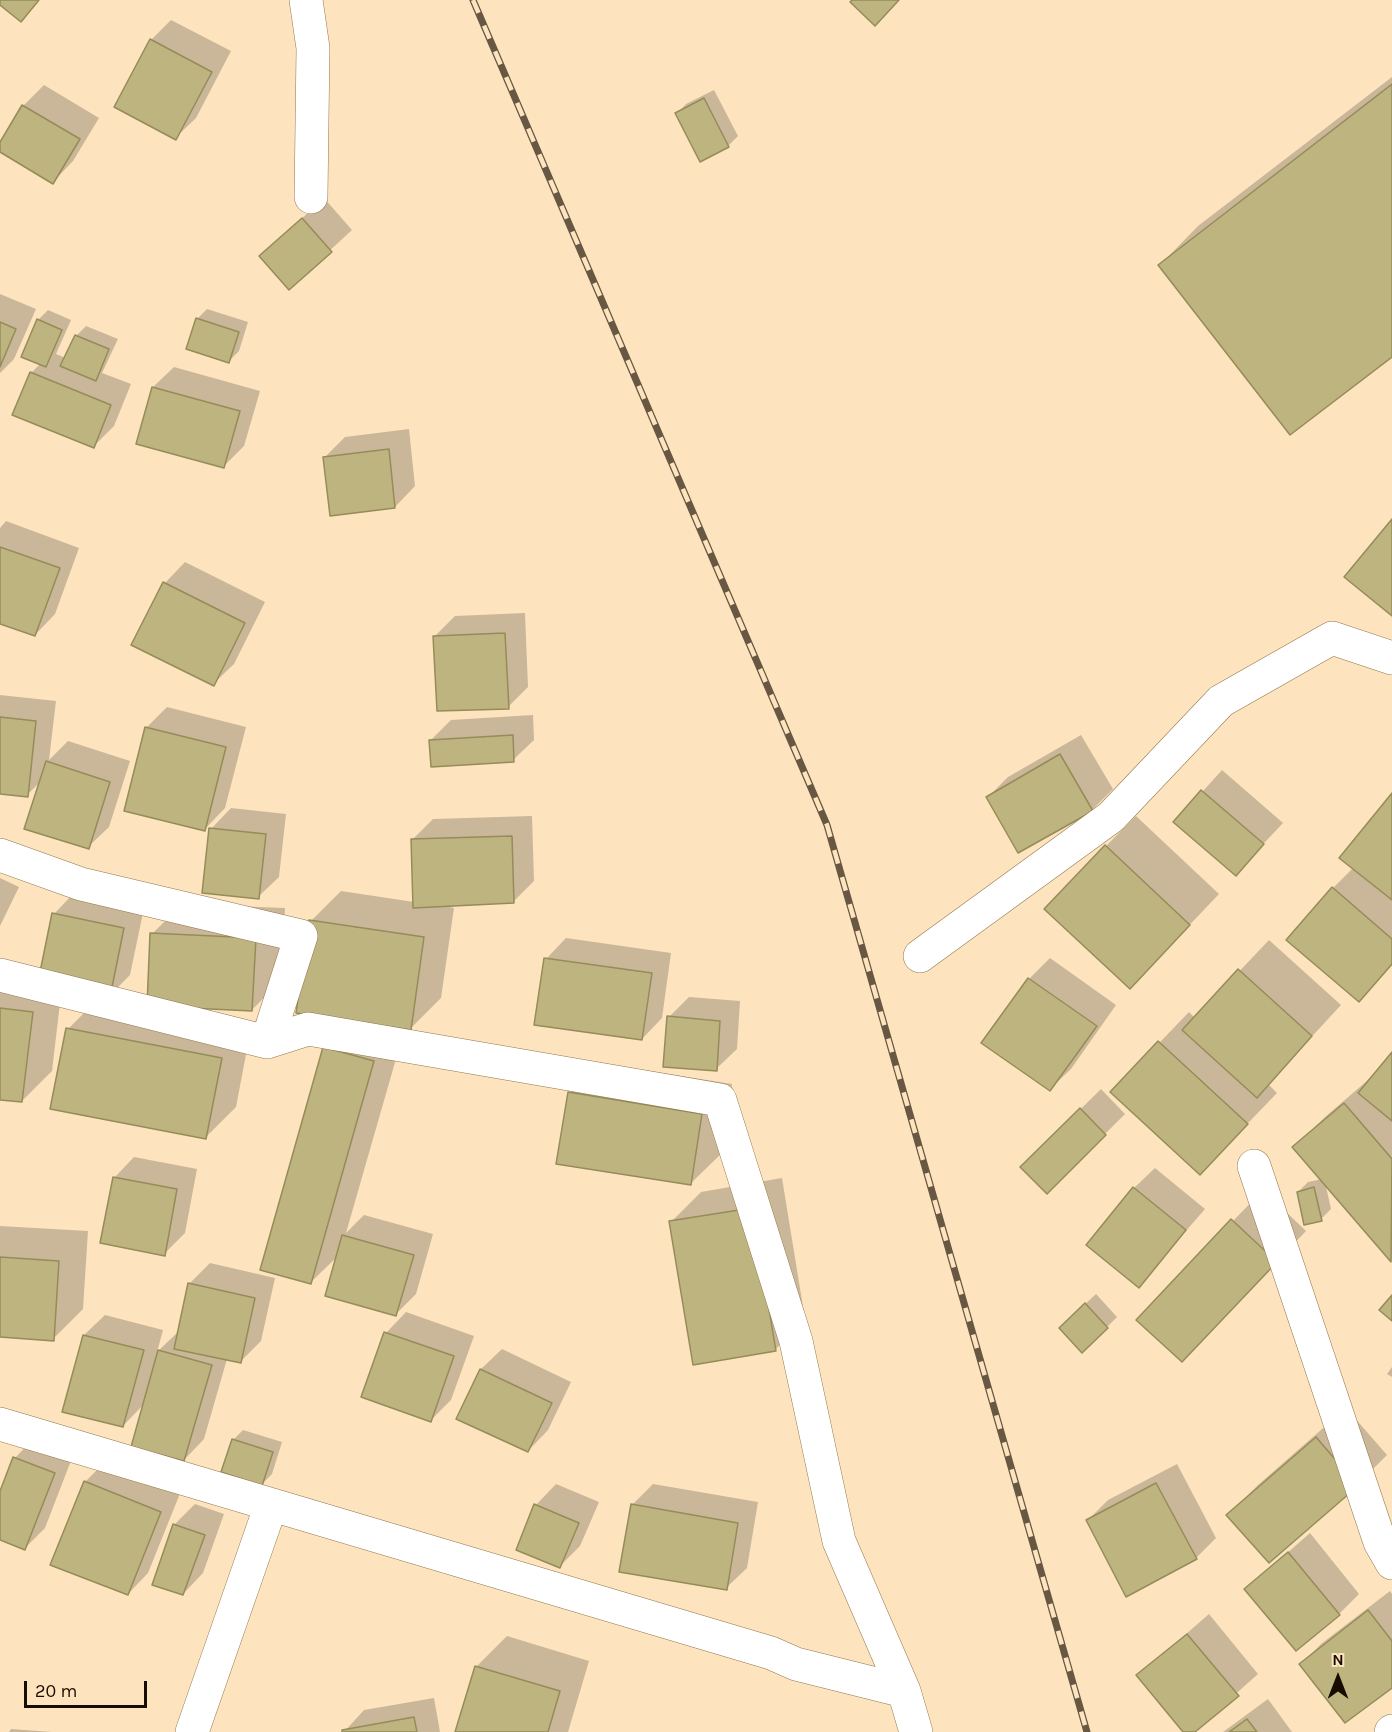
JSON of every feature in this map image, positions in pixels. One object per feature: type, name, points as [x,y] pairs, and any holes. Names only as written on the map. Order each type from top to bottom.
[{"type":"street","points":[[306,0],[313,48],[311,197]]},
{"type":"street","points":[[920,956],[1111,817],[1221,701],[1332,639],[1392,658]]},
{"type":"street","points":[[0,855],[81,884],[301,936],[267,1042]]},
{"type":"street","points":[[0,975],[267,1042],[309,1029],[720,1100],[796,1341],[839,1541],[904,1691],[916,1732]]},
{"type":"street","points":[[1254,1166],[1380,1542],[1392,1563]]},
{"type":"street","points":[[0,1424],[760,1650],[796,1664],[904,1691]]},
{"type":"street","points":[[192,1732],[271,1505]]},
{"type":"building","points":[[0,0],[39,0],[21,22],[0,5]]},
{"type":"building","points":[[852,0],[899,0],[875,26],[850,2]]},
{"type":"building","points":[[150,39],[212,72],[176,140],[114,107]]},
{"type":"building","points":[[1392,84],[1392,357],[1290,435],[1158,265]]},
{"type":"building","points":[[704,98],[729,147],[700,162],[675,113]]},
{"type":"building","points":[[22,105],[80,139],[53,184],[0,152],[0,142]]},
{"type":"building","points":[[302,218],[332,252],[289,290],[259,256]]},
{"type":"building","points":[[196,318],[239,332],[229,363],[186,349]]},
{"type":"building","points":[[37,319],[62,330],[46,367],[21,357]]},
{"type":"building","points":[[0,322],[16,329],[0,367]]},
{"type":"building","points":[[75,335],[109,349],[96,381],[60,366]]},
{"type":"building","points":[[30,372],[111,405],[94,448],[12,415]]},
{"type":"building","points":[[152,387],[240,411],[224,468],[136,444]]},
{"type":"building","points":[[389,449],[395,508],[330,516],[323,457]]},
{"type":"building","points":[[1392,519],[1392,616],[1344,577]]},
{"type":"building","points":[[0,547],[60,568],[35,636],[0,624]]},
{"type":"building","points":[[163,582],[245,623],[214,686],[131,645]]},
{"type":"building","points":[[505,633],[509,709],[437,711],[433,636]]},
{"type":"building","points":[[0,717],[36,721],[28,797],[0,794]]},
{"type":"building","points":[[145,727],[226,747],[205,831],[124,811]]},
{"type":"building","points":[[513,735],[514,762],[431,767],[429,740]]},
{"type":"building","points":[[1060,754],[1093,811],[1018,853],[986,797]]},
{"type":"building","points":[[46,761],[110,782],[89,849],[24,829]]},
{"type":"building","points":[[1201,790],[1264,844],[1236,876],[1173,822]]},
{"type":"building","points":[[1392,793],[1392,900],[1339,858]]},
{"type":"building","points":[[209,828],[266,834],[259,899],[202,893]]},
{"type":"building","points":[[512,836],[514,903],[413,908],[411,839]]},
{"type":"building","points":[[1105,845],[1190,925],[1130,989],[1044,909]]},
{"type":"building","points":[[1332,887],[1392,939],[1392,964],[1359,1002],[1286,940]]},
{"type":"building","points":[[52,913],[124,928],[110,997],[38,982]]},
{"type":"building","points":[[309,920],[424,937],[411,1030],[296,1013]]},
{"type":"building","points":[[150,933],[256,938],[252,1011],[147,1006]]},
{"type":"building","points":[[544,958],[652,973],[642,1040],[534,1025]]},
{"type":"building","points":[[1238,969],[1312,1036],[1257,1098],[1182,1030]]},
{"type":"building","points":[[1028,978],[1097,1026],[1050,1091],[981,1043]]},
{"type":"building","points":[[0,1008],[33,1012],[22,1102],[0,1100]]},
{"type":"building","points":[[667,1016],[720,1021],[717,1071],[663,1067]]},
{"type":"building","points":[[66,1028],[222,1058],[206,1139],[50,1109]]},
{"type":"building","points":[[1158,1041],[1248,1124],[1200,1175],[1110,1092]]},
{"type":"building","points":[[323,1047],[374,1061],[311,1284],[260,1270]]},
{"type":"building","points":[[1392,1052],[1392,1121],[1358,1093]]},
{"type":"building","points":[[568,1092],[702,1114],[691,1185],[556,1164]]},
{"type":"building","points":[[1344,1103],[1392,1159],[1391,1262],[1292,1147]]},
{"type":"building","points":[[1080,1108],[1106,1135],[1047,1194],[1020,1167]]},
{"type":"building","points":[[113,1177],[177,1189],[165,1256],[100,1243]]},
{"type":"building","points":[[1133,1187],[1186,1230],[1139,1288],[1086,1245]]},
{"type":"building","points":[[1314,1187],[1322,1221],[1304,1225],[1297,1192]]},
{"type":"building","points":[[752,1208],[776,1351],[693,1365],[669,1221]]},
{"type":"building","points":[[1231,1219],[1277,1262],[1182,1362],[1136,1320]]},
{"type":"building","points":[[342,1235],[414,1255],[396,1316],[325,1296]]},
{"type":"building","points":[[0,1257],[59,1261],[54,1341],[0,1337]]},
{"type":"building","points":[[188,1283],[255,1298],[241,1363],[174,1349]]},
{"type":"building","points":[[1392,1295],[1392,1321],[1379,1310]]},
{"type":"building","points":[[1085,1303],[1108,1328],[1082,1353],[1059,1328]]},
{"type":"building","points":[[384,1332],[454,1356],[431,1422],[361,1397]]},
{"type":"building","points":[[83,1335],[144,1350],[123,1427],[62,1412]]},
{"type":"building","points":[[158,1350],[212,1365],[184,1461],[131,1447]]},
{"type":"building","points":[[480,1369],[552,1403],[528,1452],[456,1419]]},
{"type":"building","points":[[1316,1437],[1358,1486],[1269,1563],[1226,1515]]},
{"type":"building","points":[[232,1439],[273,1452],[262,1486],[221,1472]]},
{"type":"building","points":[[13,1457],[55,1473],[25,1550],[0,1540],[0,1491]]},
{"type":"building","points":[[84,1481],[161,1512],[128,1595],[50,1565]]},
{"type":"building","points":[[1156,1483],[1197,1559],[1126,1597],[1086,1520]]},
{"type":"building","points":[[534,1504],[579,1523],[560,1568],[516,1550]]},
{"type":"building","points":[[631,1504],[738,1523],[727,1590],[619,1572]]},
{"type":"building","points":[[173,1524],[205,1535],[183,1595],[152,1585]]},
{"type":"building","points":[[1288,1552],[1340,1615],[1296,1651],[1244,1589]]},
{"type":"building","points":[[1368,1610],[1392,1641],[1392,1688],[1345,1723],[1299,1664]]},
{"type":"building","points":[[1187,1634],[1239,1696],[1195,1732],[1183,1732],[1136,1675]]},
{"type":"building","points":[[475,1666],[560,1691],[548,1732],[455,1732]]},
{"type":"building","points":[[414,1717],[417,1732],[342,1732],[342,1730]]},
{"type":"building","points":[[1247,1719],[1257,1732],[1229,1732]]},
{"type":"railway","points":[[473,0],[827,825],[1087,1732]]}]
